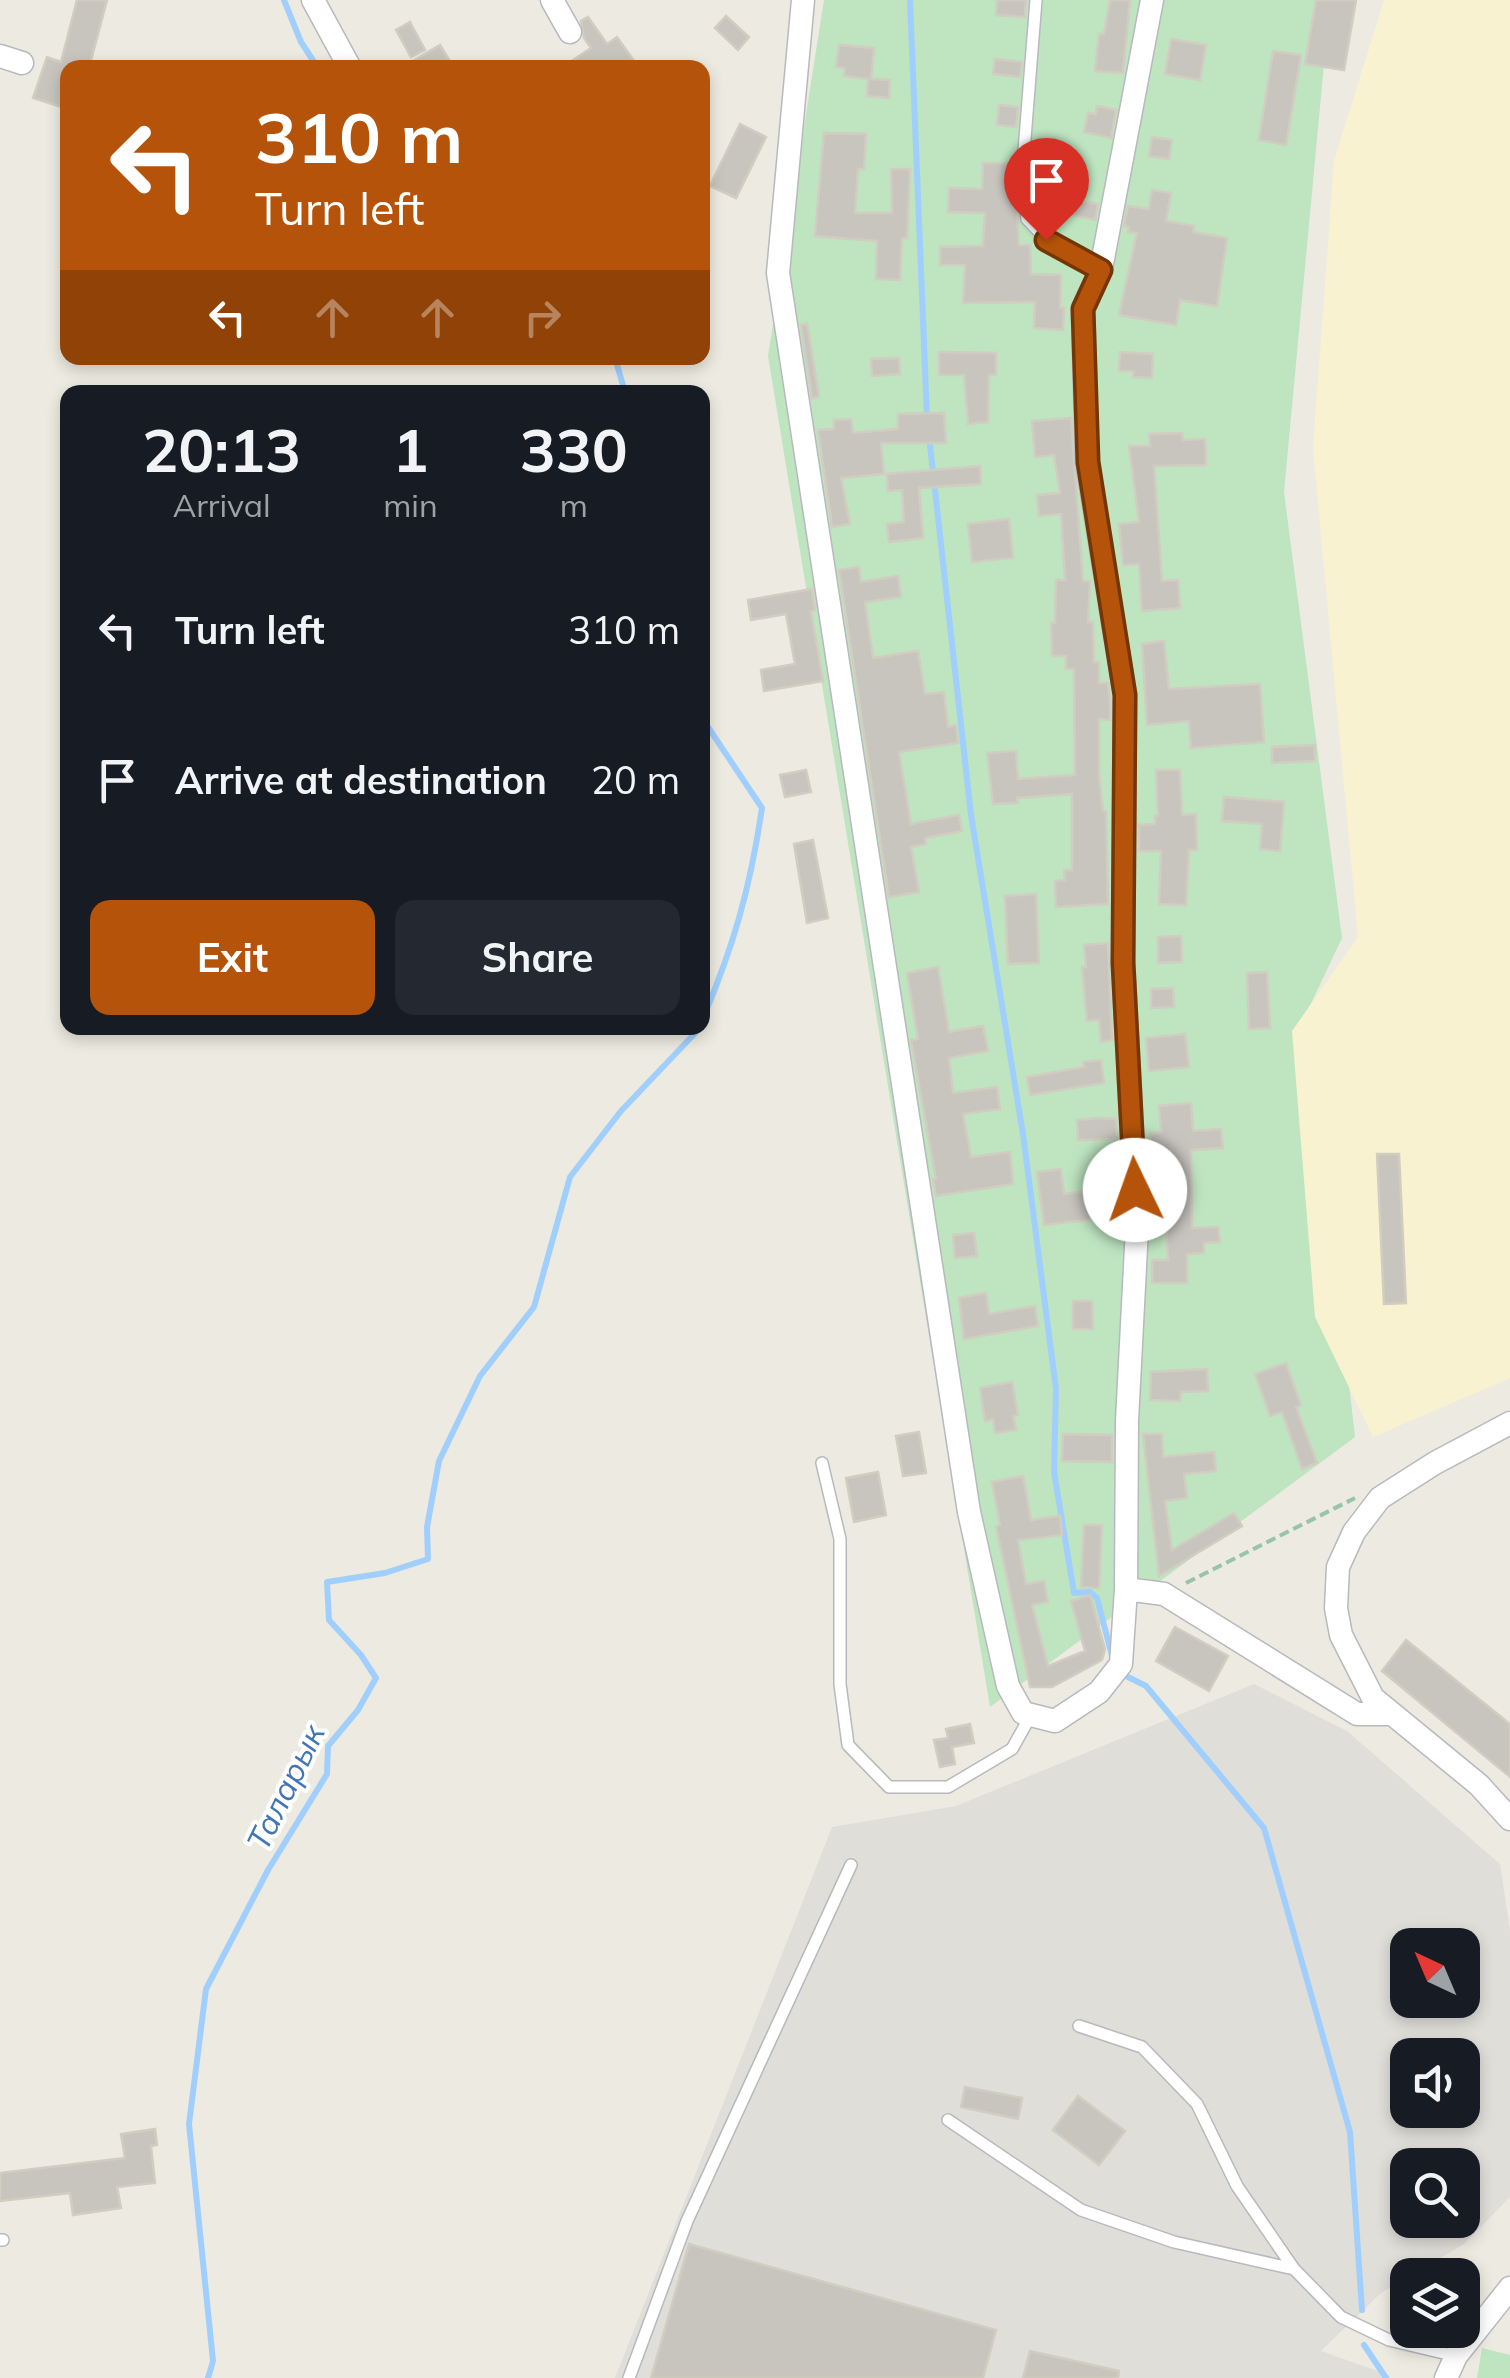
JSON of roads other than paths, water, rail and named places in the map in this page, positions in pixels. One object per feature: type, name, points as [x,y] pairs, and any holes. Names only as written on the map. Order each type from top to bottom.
[{"type":"street","points":[[313,0],[346,60]]},
{"type":"street","points":[[552,0],[570,32]]},
{"type":"street","points":[[803,0],[778,273],[968,1512],[1008,1686],[1024,1713],[1056,1721],[1099,1692],[1121,1664],[1126,1589],[1127,1421],[1137,1228],[1123,963],[1125,695],[1088,462],[1083,309],[1101,270],[1152,0]]},
{"type":"street","points":[[1510,1424],[1380,1498],[1354,1532],[1338,1567],[1336,1608],[1341,1635],[1373,1698],[1478,1785],[1510,1819]]},
{"type":"street","points":[[1126,1589],[1164,1594],[1357,1714],[1389,1714]]},
{"type":"street","points":[[1446,2378],[1456,2356],[1510,2288]]},
{"type":"lane","points":[[1036,0],[1022,176],[1027,219],[1046,240],[1101,270]]},
{"type":"lane","points":[[822,1463],[840,1538],[840,1684],[848,1746],[889,1787],[948,1787],[1012,1748],[1031,1715]]},
{"type":"lane","points":[[629,2378],[687,2221],[851,1866]]},
{"type":"lane","points":[[1079,2026],[1142,2047],[1197,2104],[1237,2186],[1294,2268],[1341,2317],[1389,2340],[1456,2356]]},
{"type":"lane","points":[[948,2120],[1081,2210],[1174,2242],[1294,2268]]},
{"type":"waterway","name":"Таларык","points":[[284,0],[313,60]]},
{"type":"waterway","points":[[910,0],[927,418]]},
{"type":"waterway","name":"Таларык","points":[[617,365],[623,385]]},
{"type":"waterway","points":[[929,436],[971,815],[1023,1134],[1056,1389],[1054,1472],[1074,1593],[1090,1592],[1097,1598],[1112,1656]]},
{"type":"waterway","name":"Таларык","points":[[710,730],[762,808],[740,916],[710,1000]]},
{"type":"waterway","name":"Таларык","points":[[208,2378],[213,2361],[189,2124],[206,1989],[268,1870],[327,1774],[328,1746],[358,1710],[376,1678],[329,1620],[327,1582],[385,1573],[428,1559],[427,1527],[439,1461],[480,1376],[534,1307],[570,1177],[621,1111],[693,1035]]},
{"type":"waterway","points":[[1122,1674],[1146,1686],[1264,1828],[1350,2132],[1362,2310]]},
{"type":"waterway","points":[[1364,2345],[1386,2378]]}]
